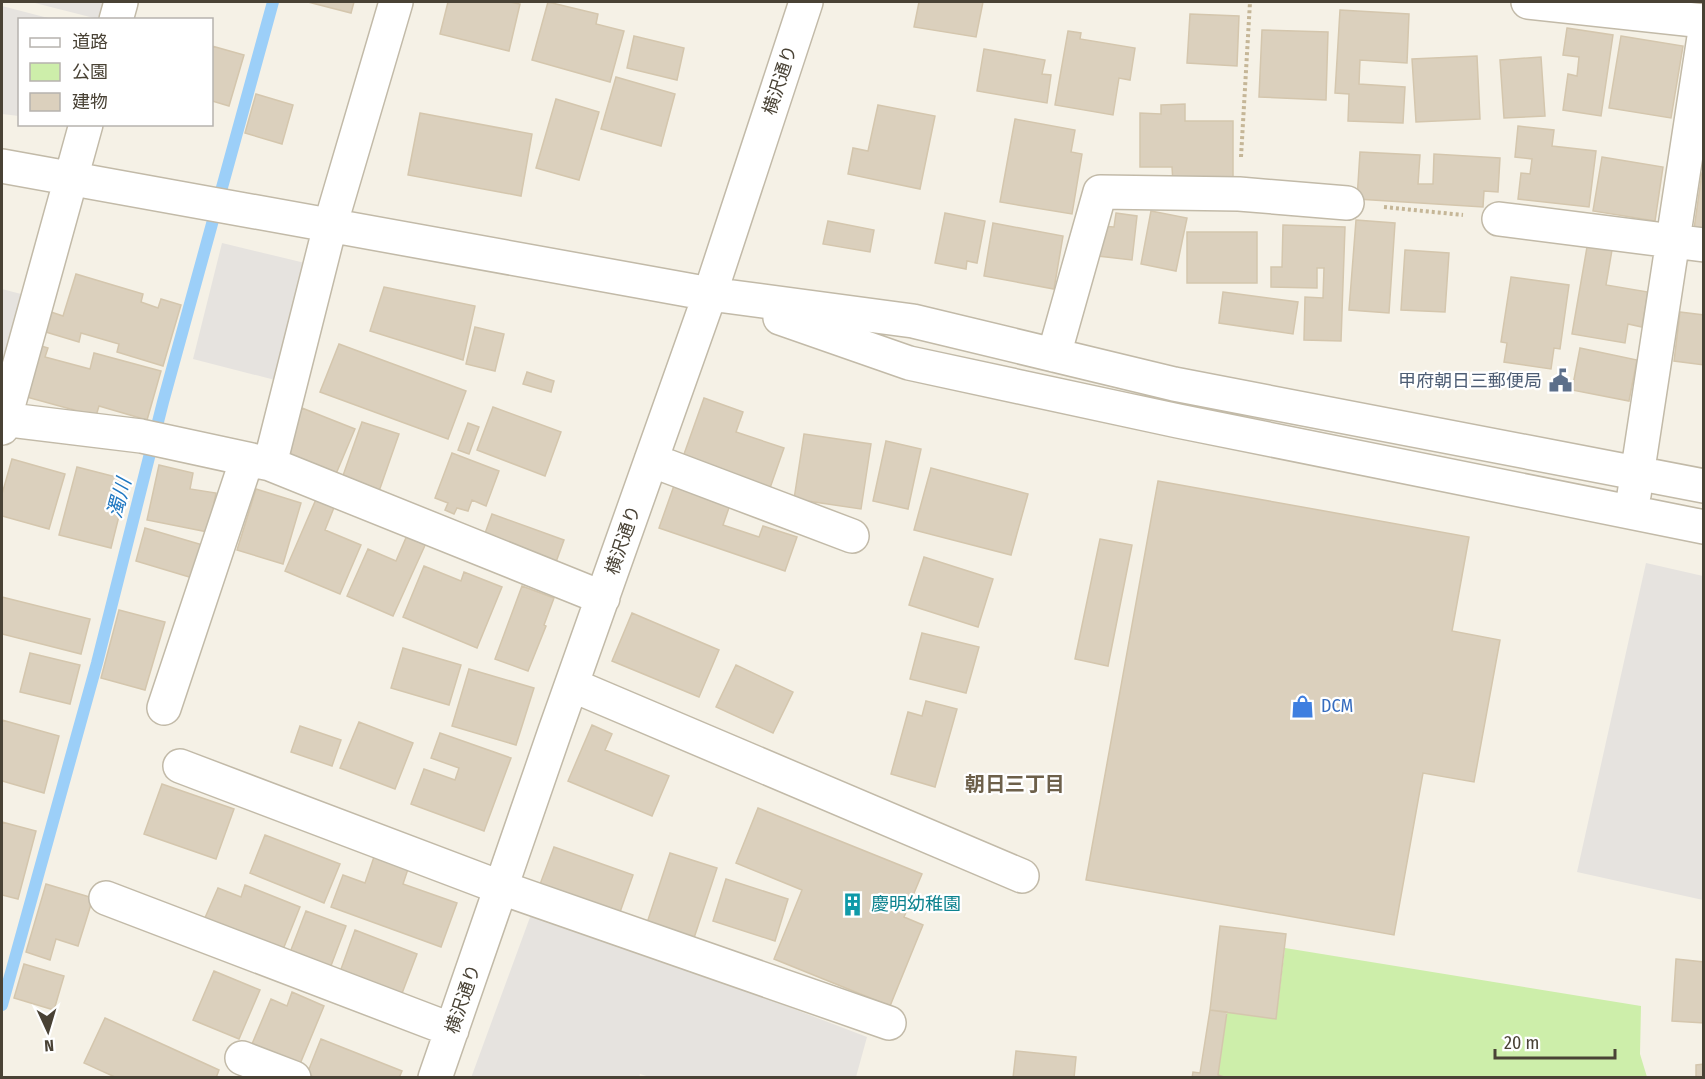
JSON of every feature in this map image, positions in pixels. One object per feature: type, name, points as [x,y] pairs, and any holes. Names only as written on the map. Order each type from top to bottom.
[{"type":"street","points":[[117,18],[121,2]]},
{"type":"street","points":[[164,708],[258,462],[396,2]]},
{"type":"street","name":"横沢通り","points":[[435,1077],[710,294],[806,2]]},
{"type":"street","points":[[1528,2],[1704,21]]},
{"type":"street","points":[[1631,511],[1704,37]]},
{"type":"street","points":[[85,126],[2,422],[141,436],[258,462],[603,598]]},
{"type":"street","points":[[2,166],[710,294],[913,321],[1174,384],[1704,486]]},
{"type":"street","points":[[1054,355],[1100,192],[1239,194],[1347,203]]},
{"type":"street","points":[[1499,219],[1704,245]]},
{"type":"street","points":[[710,294],[909,363],[1704,527]]},
{"type":"street","points":[[651,460],[852,536]]},
{"type":"street","points":[[572,685],[1022,876]]},
{"type":"street","points":[[180,766],[502,888],[889,1023]]},
{"type":"street","points":[[106,898],[452,1030]]},
{"type":"street","points":[[242,1058],[294,1077]]},
{"type":"path","points":[[1239,194],[1251,2]]},
{"type":"path","points":[[1347,203],[1499,219]]},
{"type":"green space","points":[[1285,948],[1641,1006],[1640,1054],[1647,1077],[1227,1078],[1218,1075],[1227,1012],[1276,1019]]},
{"type":"shaded area","points":[[31,2],[103,2],[98,18]]},
{"type":"shaded area","points":[[2,6],[48,18],[18,18],[18,116],[2,114]]},
{"type":"shaded area","points":[[222,243],[305,263],[275,380],[193,359]]},
{"type":"shaded area","points":[[2,289],[21,294],[2,368]]},
{"type":"shaded area","points":[[1646,563],[1703,576],[1703,900],[1577,872]]},
{"type":"shaded area","points":[[533,909],[867,1037],[856,1077],[653,1078],[640,1074],[639,1078],[471,1078]]},
{"type":"building","points":[[308,2],[354,2],[351,13]]},
{"type":"building","points":[[448,2],[520,4],[509,51],[440,34]]},
{"type":"building","points":[[548,2],[598,14],[596,24],[624,31],[610,82],[532,60]]},
{"type":"building","points":[[919,2],[983,2],[976,37],[914,27]]},
{"type":"building","points":[[1340,10],[1409,14],[1407,63],[1360,60],[1359,84],[1405,87],[1403,123],[1348,121],[1349,94],[1335,93]]},
{"type":"building","points":[[1190,14],[1239,16],[1237,66],[1187,63]]},
{"type":"building","points":[[1567,28],[1613,35],[1601,116],[1563,110],[1568,74],[1577,76],[1579,57],[1563,55]]},
{"type":"building","points":[[1262,30],[1328,32],[1326,100],[1259,97]]},
{"type":"building","points":[[1068,31],[1081,33],[1080,39],[1135,48],[1130,80],[1119,78],[1113,115],[1055,105]]},
{"type":"building","points":[[634,36],[684,48],[677,80],[627,68]]},
{"type":"building","points":[[1621,36],[1683,46],[1671,118],[1609,108]]},
{"type":"building","points":[[213,46],[244,55],[229,106],[213,101]]},
{"type":"building","points":[[984,49],[1045,60],[1042,74],[1051,75],[1047,103],[977,91]]},
{"type":"building","points":[[1477,56],[1480,119],[1416,122],[1412,59]]},
{"type":"building","points":[[1541,57],[1545,116],[1504,118],[1500,60]]},
{"type":"building","points":[[616,77],[675,94],[661,146],[601,129]]},
{"type":"building","points":[[256,94],[293,105],[282,144],[245,133]]},
{"type":"building","points":[[556,99],[599,112],[579,180],[536,168]]},
{"type":"building","points":[[1185,104],[1185,121],[1233,121],[1233,182],[1173,182],[1172,167],[1140,167],[1140,113],[1161,114],[1161,105]]},
{"type":"building","points":[[878,105],[935,116],[920,189],[848,174],[853,148],[868,151]]},
{"type":"building","points":[[420,113],[532,134],[521,196],[408,175]]},
{"type":"building","points":[[1015,119],[1075,130],[1071,152],[1082,154],[1072,214],[1000,202]]},
{"type":"building","points":[[1518,126],[1554,130],[1552,146],[1596,151],[1589,207],[1518,199],[1521,173],[1530,174],[1532,159],[1515,157]]},
{"type":"building","points":[[1360,152],[1420,155],[1418,184],[1433,184],[1434,154],[1500,158],[1498,192],[1484,191],[1483,207],[1357,199]]},
{"type":"building","points":[[1602,157],[1663,167],[1655,221],[1593,211]]},
{"type":"building","points":[[1702,173],[1704,173],[1704,231],[1694,229]]},
{"type":"building","points":[[1151,211],[1187,218],[1176,271],[1141,264]]},
{"type":"building","points":[[945,213],[985,221],[977,263],[967,261],[966,269],[935,263]]},
{"type":"building","points":[[1116,213],[1137,216],[1132,260],[1098,256],[1102,226],[1114,227]]},
{"type":"building","points":[[1356,220],[1395,223],[1389,313],[1349,310]]},
{"type":"building","points":[[828,221],[874,230],[870,252],[823,244]]},
{"type":"building","points":[[993,223],[1063,236],[1054,289],[984,276]]},
{"type":"building","points":[[1283,225],[1345,227],[1341,341],[1304,340],[1305,297],[1323,298],[1324,268],[1317,268],[1317,288],[1271,287],[1271,267],[1282,267]]},
{"type":"building","points":[[1187,232],[1257,232],[1257,283],[1187,283]]},
{"type":"building","points":[[1587,247],[1612,250],[1606,285],[1648,292],[1642,327],[1628,324],[1625,343],[1572,334]]},
{"type":"building","points":[[1405,250],[1449,253],[1445,312],[1401,310]]},
{"type":"building","points":[[76,274],[143,294],[141,302],[158,308],[161,299],[181,305],[163,366],[117,352],[119,344],[81,333],[79,342],[39,330],[45,310],[63,316]]},
{"type":"building","points":[[1511,277],[1569,285],[1560,349],[1554,348],[1551,369],[1504,362],[1507,343],[1501,342]]},
{"type":"building","points":[[384,287],[475,306],[463,360],[370,331]]},
{"type":"building","points":[[1223,292],[1298,302],[1293,334],[1219,323]]},
{"type":"building","points":[[1680,312],[1704,315],[1704,365],[1674,361]]},
{"type":"building","points":[[475,327],[504,334],[495,371],[466,364]]},
{"type":"building","points":[[339,344],[466,391],[448,439],[320,392]]},
{"type":"building","points":[[38,345],[48,348],[45,357],[90,369],[94,353],[161,371],[147,420],[99,406],[96,416],[23,396]]},
{"type":"building","points":[[1580,348],[1637,360],[1629,401],[1572,390]]},
{"type":"building","points":[[527,372],[554,381],[551,392],[523,384]]},
{"type":"building","points":[[704,398],[743,412],[736,432],[784,448],[770,488],[683,457]]},
{"type":"building","points":[[493,407],[561,432],[545,476],[477,450]]},
{"type":"building","points":[[302,408],[355,429],[333,481],[282,455]]},
{"type":"building","points":[[362,422],[399,434],[377,497],[340,484]]},
{"type":"building","points":[[468,423],[479,427],[469,454],[458,450]]},
{"type":"building","points":[[804,434],[871,444],[861,509],[794,499]]},
{"type":"building","points":[[886,441],[921,449],[908,509],[873,501]]},
{"type":"building","points":[[452,453],[499,471],[486,506],[472,500],[468,511],[457,508],[454,514],[445,510],[448,503],[435,498]]},
{"type":"building","points":[[12,459],[65,474],[49,529],[2,516],[2,494]]},
{"type":"building","points":[[159,465],[193,473],[190,489],[216,493],[208,532],[147,520]]},
{"type":"building","points":[[77,467],[128,480],[111,548],[59,535]]},
{"type":"building","points":[[931,468],[1028,494],[1011,555],[914,530]]},
{"type":"building","points":[[676,480],[732,499],[723,525],[759,537],[763,526],[797,537],[785,571],[659,528]]},
{"type":"building","name":"DCM","points":[[1158,481],[1469,537],[1452,631],[1500,640],[1474,782],[1423,773],[1394,935],[1086,880]]},
{"type":"building","points":[[256,489],[301,503],[283,564],[237,550]]},
{"type":"building","points":[[317,497],[335,505],[325,530],[361,545],[340,594],[285,571]]},
{"type":"building","points":[[492,514],[564,540],[556,562],[484,536]]},
{"type":"building","points":[[145,528],[206,546],[196,579],[136,561]]},
{"type":"building","points":[[408,533],[427,541],[393,616],[347,596],[368,549],[396,561]]},
{"type":"building","points":[[1100,539],[1132,545],[1108,666],[1075,659]]},
{"type":"building","points":[[924,557],[993,579],[978,627],[909,605]]},
{"type":"building","points":[[424,566],[461,581],[464,572],[502,587],[477,648],[403,617]]},
{"type":"building","points":[[522,586],[554,598],[544,625],[546,626],[528,671],[495,659]]},
{"type":"building","points":[[2,597],[90,619],[81,654],[2,634]]},
{"type":"building","points":[[119,610],[165,622],[145,690],[101,678]]},
{"type":"building","points":[[632,613],[719,650],[699,697],[612,661]]},
{"type":"building","points":[[922,633],[979,647],[966,693],[910,679]]},
{"type":"building","points":[[403,648],[461,665],[449,705],[391,688]]},
{"type":"building","points":[[30,653],[80,665],[70,704],[20,692]]},
{"type":"building","points":[[736,665],[793,692],[773,733],[716,707]]},
{"type":"building","points":[[469,669],[534,688],[516,745],[452,726]]},
{"type":"building","points":[[926,701],[957,709],[935,787],[891,774],[908,712],[922,716]]},
{"type":"building","points":[[2,720],[59,736],[44,793],[2,781]]},
{"type":"building","points":[[359,722],[413,743],[395,789],[340,768]]},
{"type":"building","points":[[592,725],[612,734],[605,750],[669,776],[652,816],[568,781]]},
{"type":"building","points":[[300,726],[341,740],[332,766],[291,752]]},
{"type":"building","points":[[440,733],[511,758],[484,831],[411,804],[424,769],[455,780],[459,768],[431,758]]},
{"type":"building","points":[[162,784],[234,809],[216,859],[144,834]]},
{"type":"building","name":"慶明幼稚園","points":[[758,808],[922,874],[904,917],[923,925],[890,1006],[774,959],[802,890],[736,863]]},
{"type":"building","points":[[2,822],[36,831],[18,899],[2,895]]},
{"type":"building","points":[[265,835],[340,864],[324,903],[250,873]]},
{"type":"building","points":[[554,847],[633,875],[619,915],[539,887]]},
{"type":"building","points":[[670,853],[717,868],[694,938],[647,923]]},
{"type":"building","points":[[375,854],[409,866],[403,884],[457,903],[441,947],[331,907],[343,875],[365,883]]},
{"type":"building","points":[[726,879],[788,899],[775,941],[713,921]]},
{"type":"building","points":[[46,884],[93,898],[78,946],[56,939],[50,960],[26,952]]},
{"type":"building","points":[[245,885],[300,907],[282,952],[204,920],[218,888],[241,897]]},
{"type":"building","points":[[306,911],[346,926],[329,971],[289,955]]},
{"type":"building","points":[[1220,926],[1286,934],[1276,1019],[1210,1010]]},
{"type":"building","points":[[355,930],[417,954],[401,996],[340,972]]},
{"type":"building","points":[[1676,959],[1704,962],[1704,1023],[1672,1021]]},
{"type":"building","points":[[24,964],[64,976],[54,1010],[14,998]]},
{"type":"building","points":[[214,971],[260,990],[239,1039],[193,1020]]},
{"type":"building","points":[[292,992],[324,1006],[300,1064],[252,1044],[271,999],[287,1006]]},
{"type":"building","points":[[1210,1010],[1227,1012],[1218,1075],[1227,1078],[1192,1078],[1193,1072],[1200,1073]]},
{"type":"building","points":[[105,1018],[219,1070],[216,1078],[117,1078],[84,1063]]},
{"type":"building","points":[[321,1039],[402,1071],[399,1078],[316,1078],[307,1074]]},
{"type":"building","points":[[1016,1051],[1076,1057],[1074,1078],[1013,1078]]},
{"type":"building","points":[[1704,1064],[1704,1078],[1696,1078],[1696,1065]]},
{"type":"waterway","name":"濁川","points":[[2,1005],[97,663],[163,402],[273,2]]},
{"type":"place","name":"甲府朝日三郵便局","points":[[1560,381]]},
{"type":"place","name":"DCM","points":[[1303,706]]},
{"type":"place","name":"慶明幼稚園","points":[[853,904]]},
{"type":"district","name":"朝日三丁目","points":[[1015,784]]}]
